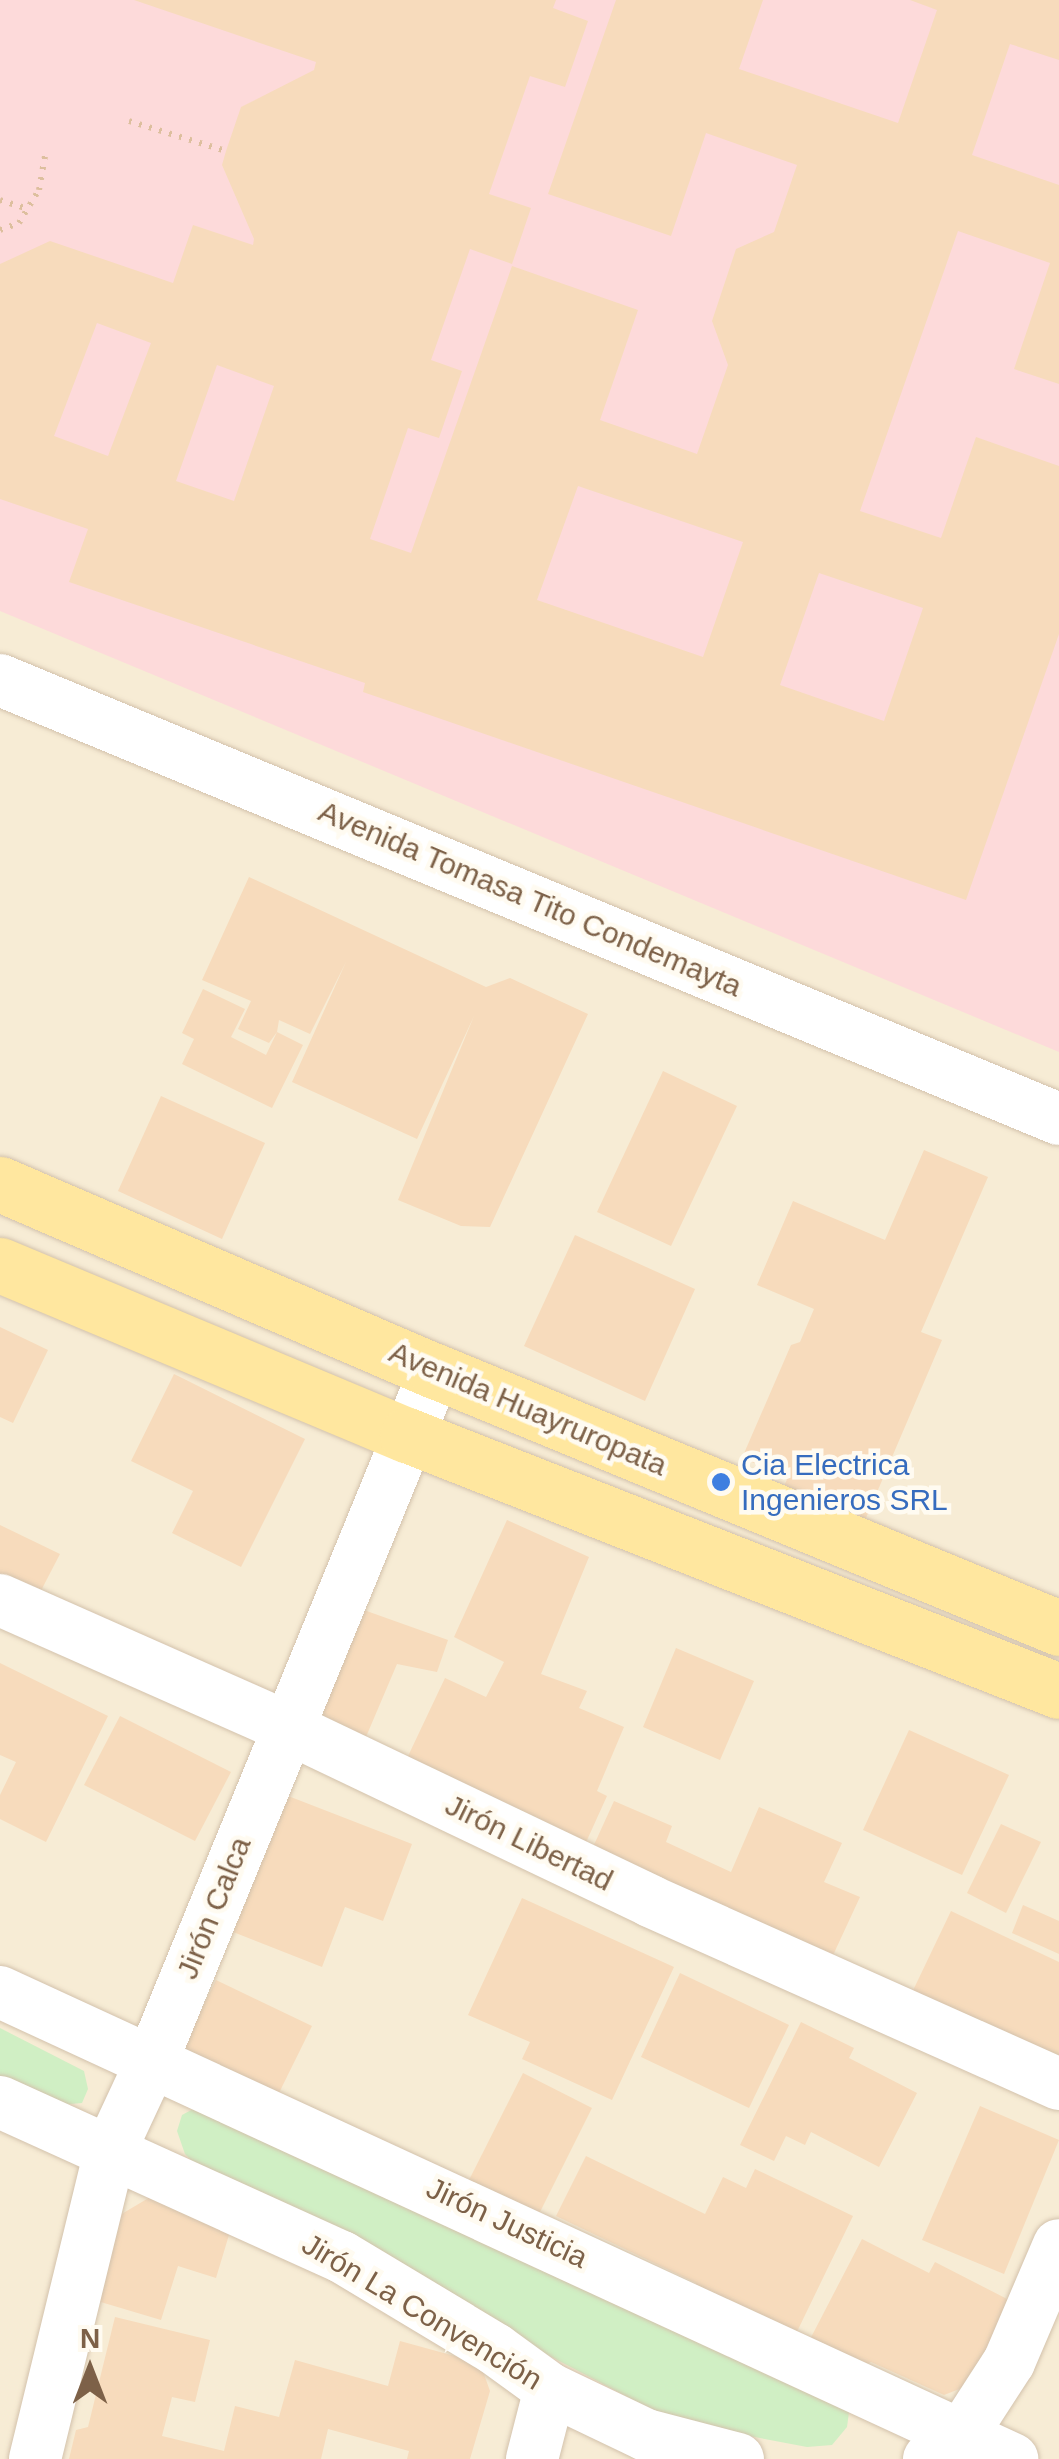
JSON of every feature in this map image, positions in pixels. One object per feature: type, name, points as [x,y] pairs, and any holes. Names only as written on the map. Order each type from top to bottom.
[{"type":"main road","name":"Avenida Huayruropata","points":[[0,1184],[435,1371],[1059,1628]]},
{"type":"main road","points":[[0,1265],[407,1434],[1059,1691]]},
{"type":"street","name":"Avenida Tomasa Tito Condemayta","points":[[0,680],[1059,1119]]},
{"type":"street","name":"Jirón Calca","points":[[36,2459],[110,2151],[152,2061],[435,1371]]},
{"type":"street","name":"Jirón Libertad","points":[[0,1600],[286,1727],[650,1901],[1059,2084]]},
{"type":"street","name":"Jirón Justicia","points":[[0,1992],[152,2061],[946,2446],[1012,2459]]},
{"type":"street","name":"Jirón La Convención","points":[[0,2102],[342,2258],[495,2349],[550,2388],[646,2435],[738,2459]]},
{"type":"street","points":[[946,2446],[1009,2362],[1059,2244]]},
{"type":"street","points":[[532,2459],[550,2388]]},
{"type":"path","points":[[128,121],[226,151]]},
{"type":"path","points":[[0,230],[19,224],[24,208],[39,190],[46,152]]},
{"type":"path","points":[[0,200],[24,208]]},
{"type":"shaded area","points":[[0,0],[1059,0],[1059,2459],[0,2459]]},
{"type":"shaded area","points":[[0,0],[1059,0],[1059,1052],[0,611]]},
{"type":"green space","points":[[0,2028],[84,2071],[88,2089],[82,2103],[59,2105],[0,2080]]},
{"type":"green space","points":[[195,2108],[850,2405],[847,2427],[832,2445],[807,2447],[675,2422],[206,2175],[185,2154],[177,2131],[182,2115]]},
{"type":"building","points":[[134,0],[556,0],[553,8],[588,21],[565,87],[530,76],[489,194],[531,208],[512,264],[470,249],[431,360],[462,371],[439,438],[408,428],[370,539],[411,553],[512,266],[638,310],[600,420],[697,454],[728,365],[712,321],[736,249],[774,232],[797,165],[706,133],[671,236],[548,194],[616,0],[763,0],[739,69],[898,123],[937,10],[910,0],[1059,0],[1059,60],[1010,44],[972,155],[1059,185],[1059,384],[1014,369],[1050,263],[958,231],[860,511],[941,538],[976,437],[1059,466],[1059,634],[966,900],[363,692],[365,683],[69,582],[88,529],[0,499],[0,264],[50,241],[173,283],[193,225],[253,245],[254,239],[222,165],[241,107],[314,70],[316,62]],"holes":[[[97,323],[151,343],[108,456],[54,436]],[[217,365],[274,386],[234,501],[176,481]],[[578,486],[743,542],[703,657],[537,600]],[[819,573],[923,608],[884,721],[780,685]]]},
{"type":"building","points":[[249,877],[486,987],[510,978],[588,1014],[490,1227],[461,1226],[398,1200],[474,1016],[417,1139],[292,1082],[346,962],[310,1034],[279,1020],[269,1043],[238,1029],[251,1001],[202,980]]},
{"type":"building","points":[[203,989],[245,1009],[231,1037],[266,1055],[277,1032],[303,1045],[272,1108],[182,1064],[194,1039],[182,1033]]},
{"type":"building","points":[[663,1071],[737,1106],[671,1246],[597,1212]]},
{"type":"building","points":[[161,1096],[265,1143],[222,1239],[118,1191]]},
{"type":"building","points":[[924,1150],[988,1177],[921,1332],[942,1340],[863,1525],[782,1491],[788,1477],[742,1458],[791,1345],[800,1342],[814,1309],[757,1285],[793,1201],[885,1240]]},
{"type":"building","points":[[575,1235],[695,1289],[645,1401],[524,1346]]},
{"type":"building","points":[[0,1327],[48,1350],[13,1423],[0,1417]]},
{"type":"building","points":[[174,1374],[305,1439],[241,1567],[172,1533],[193,1491],[131,1461]]},
{"type":"building","points":[[507,1520],[589,1557],[541,1674],[587,1691],[579,1708],[624,1727],[597,1791],[607,1796],[583,1849],[400,1773],[445,1678],[486,1697],[504,1662],[454,1637]]},
{"type":"building","points":[[0,1525],[60,1554],[33,1606],[0,1590]]},
{"type":"building","points":[[347,1604],[448,1640],[437,1672],[397,1664],[360,1751],[296,1723]]},
{"type":"building","points":[[676,1648],[754,1681],[720,1760],[643,1727]]},
{"type":"building","points":[[0,1663],[108,1716],[46,1842],[0,1819],[0,1795],[16,1762],[0,1755]]},
{"type":"building","points":[[120,1716],[231,1772],[195,1841],[84,1785]]},
{"type":"building","points":[[909,1730],[1009,1775],[962,1875],[863,1830]]},
{"type":"building","points":[[265,1787],[412,1844],[383,1921],[345,1907],[322,1967],[228,1930]]},
{"type":"building","points":[[614,1801],[672,1826],[666,1842],[731,1872],[759,1807],[842,1843],[824,1882],[860,1897],[828,1966],[593,1847]]},
{"type":"building","points":[[1001,1824],[1041,1842],[1006,1913],[967,1893]]},
{"type":"building","points":[[522,1898],[674,1967],[612,2100],[522,2059],[530,2042],[468,2015]]},
{"type":"building","points":[[1023,1905],[1059,1921],[1059,1954],[1012,1933]]},
{"type":"building","points":[[951,1911],[1059,1962],[1059,2069],[907,2003]]},
{"type":"building","points":[[680,1973],[789,2025],[749,2108],[641,2057]]},
{"type":"building","points":[[216,1980],[312,2026],[276,2099],[180,2052]]},
{"type":"building","points":[[801,2022],[854,2048],[849,2058],[917,2093],[879,2167],[811,2132],[805,2145],[786,2136],[774,2161],[740,2145]]},
{"type":"building","points":[[523,2073],[592,2108],[532,2228],[462,2194]]},
{"type":"building","points":[[980,2106],[1059,2140],[1004,2274],[922,2240]]},
{"type":"building","points":[[586,2156],[705,2214],[723,2177],[746,2188],[755,2169],[853,2216],[792,2342],[694,2295],[696,2283],[556,2216]]},
{"type":"building","points":[[157,2193],[235,2215],[216,2278],[178,2266],[161,2320],[94,2300],[120,2215]]},
{"type":"building","points":[[862,2239],[929,2273],[935,2262],[1011,2301],[967,2386],[944,2395],[871,2362],[851,2373],[805,2349]]},
{"type":"building","points":[[115,2317],[210,2340],[195,2402],[172,2397],[162,2436],[224,2451],[235,2406],[279,2417],[295,2360],[388,2386],[400,2341],[480,2363],[490,2391],[470,2459],[407,2459],[409,2451],[328,2429],[321,2459],[69,2459],[76,2430],[88,2427]]},
{"type":"place","name":"Cia Electrica Ingenieros SRL","points":[[721,1482]]}]
